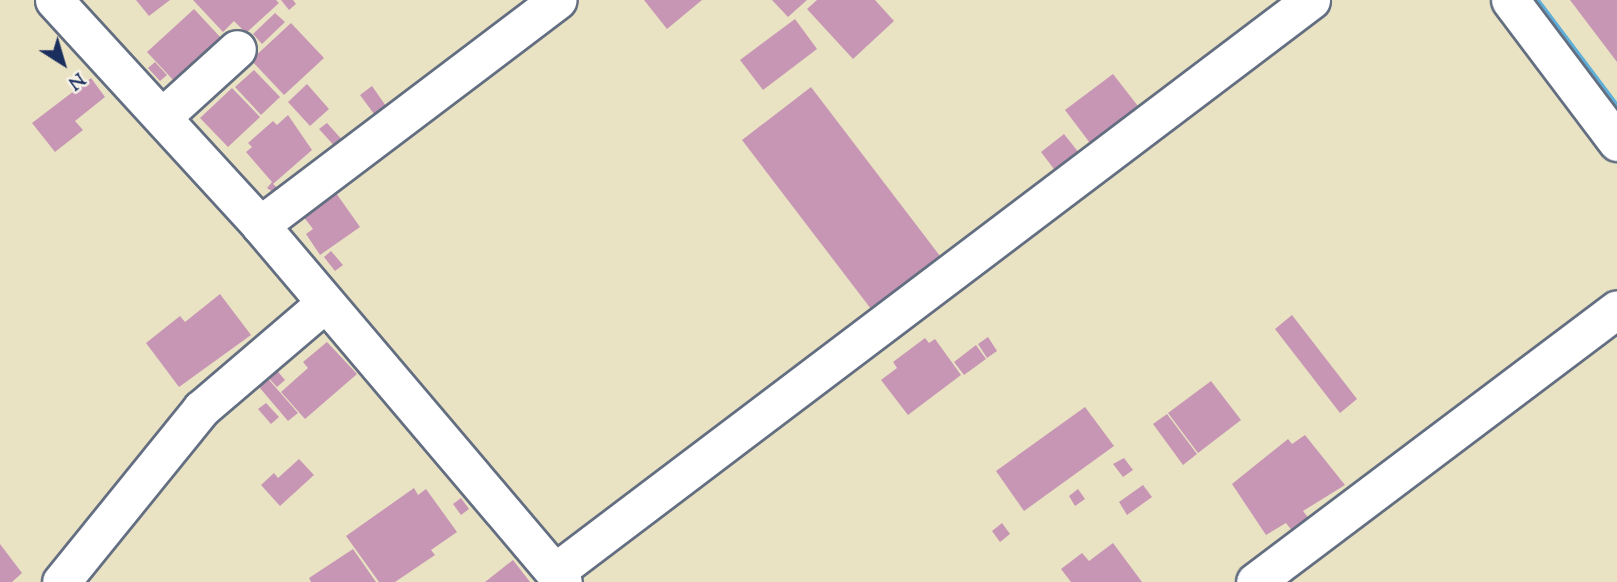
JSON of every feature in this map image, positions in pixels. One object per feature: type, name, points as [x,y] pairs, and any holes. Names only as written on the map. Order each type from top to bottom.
[{"type":"street","points":[[54,0],[260,225],[559,577],[1311,0]]},
{"type":"street","points":[[260,225],[520,11],[558,0]]},
{"type":"street","points":[[1510,0],[1617,142]]},
{"type":"street","points":[[162,117],[237,49]]},
{"type":"street","points":[[61,582],[201,409],[325,303]]},
{"type":"street","points":[[1255,582],[1617,309]]},
{"type":"building","points":[[136,0],[170,0],[149,16]]},
{"type":"building","points":[[193,0],[276,0],[279,3],[246,33],[234,21],[223,32]]},
{"type":"building","points":[[281,0],[293,0],[296,4],[289,10]]},
{"type":"building","points":[[644,0],[702,0],[667,29]]},
{"type":"building","points":[[772,0],[807,0],[788,17]]},
{"type":"building","points":[[817,0],[875,0],[894,21],[853,59],[807,9]]},
{"type":"building","points":[[1570,0],[1617,0],[1617,62]]},
{"type":"building","points":[[194,9],[222,39],[175,82],[147,52]]},
{"type":"building","points":[[275,13],[285,22],[262,44],[253,34]]},
{"type":"building","points":[[795,19],[817,49],[763,90],[740,60]]},
{"type":"building","points":[[291,23],[324,58],[284,95],[251,60]]},
{"type":"building","points":[[155,62],[167,75],[160,81],[148,68]]},
{"type":"building","points":[[254,70],[280,97],[261,115],[235,87]]},
{"type":"building","points":[[1113,74],[1141,110],[1093,147],[1065,110]]},
{"type":"building","points":[[91,78],[105,97],[75,121],[83,130],[55,152],[32,123]]},
{"type":"building","points":[[307,84],[329,109],[310,126],[288,102]]},
{"type":"building","points":[[372,86],[388,109],[377,118],[360,95]]},
{"type":"building","points":[[811,87],[940,256],[871,309],[742,140]]},
{"type":"building","points":[[232,88],[260,117],[228,147],[200,118]]},
{"type":"building","points":[[288,115],[312,150],[273,184],[280,190],[276,194],[267,188],[272,182],[246,152],[252,147],[248,143],[273,121],[277,125]]},
{"type":"building","points":[[327,123],[345,143],[338,150],[319,129]]},
{"type":"building","points":[[1064,134],[1083,158],[1060,177],[1041,152]]},
{"type":"building","points":[[336,193],[360,227],[320,255],[306,234],[313,229],[303,216]]},
{"type":"building","points":[[331,251],[343,265],[335,271],[324,257]]},
{"type":"building","points":[[220,294],[251,335],[179,387],[146,343],[180,316],[185,322]]},
{"type":"building","points":[[1292,315],[1357,399],[1340,413],[1275,329]]},
{"type":"building","points":[[988,337],[997,351],[987,358],[978,344]]},
{"type":"building","points":[[925,338],[929,343],[935,339],[961,375],[908,415],[881,380],[897,368],[893,362]]},
{"type":"building","points":[[327,342],[357,374],[305,419],[281,392],[308,368],[303,362]]},
{"type":"building","points":[[976,345],[986,359],[964,375],[954,362]]},
{"type":"building","points":[[274,367],[285,380],[277,387],[265,374]]},
{"type":"building","points":[[263,373],[298,413],[288,421],[254,381]]},
{"type":"building","points":[[1211,381],[1241,420],[1198,453],[1168,413]]},
{"type":"building","points":[[266,403],[279,417],[271,424],[258,409]]},
{"type":"building","points":[[1085,407],[1114,446],[1024,511],[996,471]]},
{"type":"building","points":[[1167,414],[1197,454],[1183,465],[1153,424]]},
{"type":"building","points":[[1305,435],[1345,485],[1303,511],[1310,520],[1293,532],[1286,523],[1266,535],[1232,484],[1288,439],[1292,444]]},
{"type":"building","points":[[1124,458],[1133,470],[1123,477],[1113,464]]},
{"type":"building","points":[[299,459],[314,475],[280,506],[261,485],[274,473],[278,478]]},
{"type":"building","points":[[1143,485],[1152,497],[1127,515],[1119,502]]},
{"type":"building","points":[[414,488],[418,495],[426,489],[457,532],[431,550],[435,555],[395,582],[379,582],[346,536]]},
{"type":"building","points":[[1078,489],[1085,499],[1075,506],[1069,496]]},
{"type":"building","points":[[461,498],[469,509],[461,515],[453,504]]},
{"type":"building","points":[[1002,523],[1010,534],[1000,542],[992,531]]},
{"type":"building","points":[[1113,543],[1142,582],[1071,582],[1061,569],[1082,553],[1089,561]]},
{"type":"building","points":[[0,544],[22,573],[12,582],[0,582]]},
{"type":"building","points":[[353,549],[376,582],[311,582],[309,578]]},
{"type":"building","points":[[513,560],[530,582],[485,582]]},
{"type":"waterway","points":[[1534,0],[1617,110]]}]
